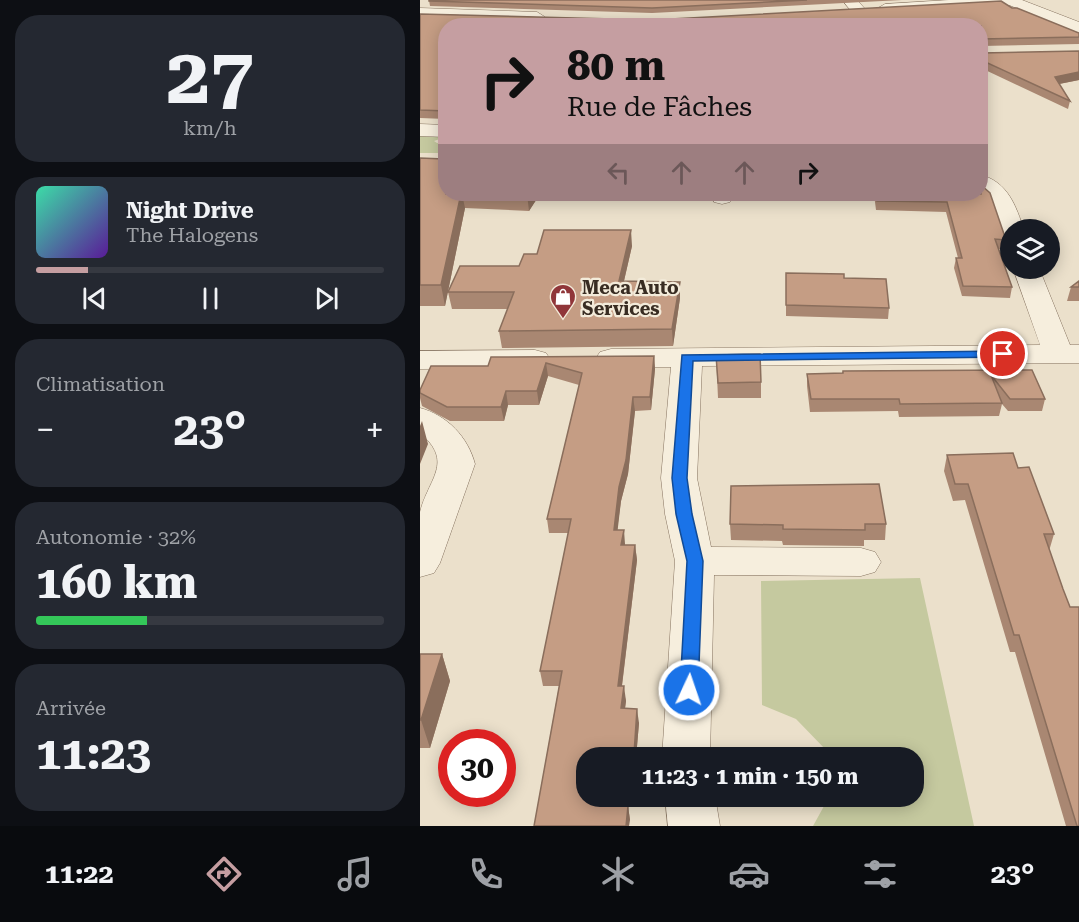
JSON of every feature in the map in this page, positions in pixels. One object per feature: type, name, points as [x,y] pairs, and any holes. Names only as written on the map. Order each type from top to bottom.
[{"type":"street","points":[[837,11],[854,5],[1011,1],[1079,28]]},
{"type":"street","points":[[420,13],[554,18]]},
{"type":"street","points":[[454,18],[465,15]]},
{"type":"street","points":[[420,27],[438,22]]},
{"type":"street","points":[[420,130],[438,131]]},
{"type":"street","points":[[988,188],[1000,198],[1008,219]]},
{"type":"street","points":[[420,360],[1069,354],[1032,279]]},
{"type":"street","points":[[687,358],[679,478],[684,514],[695,561],[687,747]]},
{"type":"street","points":[[420,418],[446,438],[455,450],[458,464],[420,563]]},
{"type":"street","points":[[695,561],[861,562]]},
{"type":"street","points":[[691,807],[694,826]]},
{"type":"green space","points":[[420,136],[438,137],[438,140],[434,141],[438,143],[438,153],[420,153]]},
{"type":"green space","points":[[920,578],[974,826],[813,826],[823,807],[924,807],[924,747],[823,747],[796,719],[762,705],[761,581]]},
{"type":"building","points":[[429,0],[807,0],[652,8]]},
{"type":"building","points":[[1001,1],[1012,8],[1079,33],[1079,37],[988,39],[988,18],[689,18]]},
{"type":"building","points":[[420,14],[575,18],[438,18],[438,111],[420,110]]},
{"type":"building","points":[[1079,51],[1079,72],[1055,77],[1070,101],[988,63],[988,53]]},
{"type":"building","points":[[420,158],[438,159],[438,201],[459,201],[441,285],[420,285]]},
{"type":"building","points":[[988,191],[1000,222],[1000,239],[995,239],[1000,253],[1000,279],[1009,279],[1012,287],[963,286],[956,258],[962,258],[947,202],[877,201],[988,201]]},
{"type":"building","points":[[544,230],[631,230],[619,281],[680,282],[672,329],[499,331],[514,292],[448,292],[460,266],[519,266],[524,254],[537,254]]},
{"type":"building","points":[[786,273],[844,274],[844,278],[886,279],[889,308],[786,305]]},
{"type":"building","points":[[1079,281],[1079,287],[1071,287]]},
{"type":"building","points":[[760,354],[761,382],[718,383],[716,355]]},
{"type":"building","points":[[654,356],[650,397],[633,397],[626,460],[619,487],[614,530],[624,530],[621,545],[635,545],[618,686],[624,686],[621,708],[637,709],[634,747],[576,747],[576,807],[628,807],[626,826],[534,826],[562,671],[540,671],[571,519],[547,519],[582,373],[546,363],[537,391],[506,391],[501,407],[447,407],[420,393],[431,366],[488,366],[491,357]]},
{"type":"building","points":[[1032,370],[1045,399],[1010,399],[991,375],[1002,403],[900,404],[899,399],[811,399],[807,374],[843,373],[843,371]]},
{"type":"building","points":[[1013,453],[1018,468],[1029,467],[1054,534],[1044,534],[1063,589],[1070,607],[1079,607],[1079,826],[1077,826],[1019,635],[1014,635],[968,484],[955,484],[947,455]]},
{"type":"building","points":[[879,484],[886,524],[865,524],[865,530],[783,529],[783,525],[730,524],[731,486]]},
{"type":"building","points":[[420,654],[442,654],[421,720],[420,720]]},
{"type":"place","name":"Meca Auto Services","points":[[563,320]]},
{"type":"route","points":[[689,690],[695,561],[684,514],[679,478],[687,358],[1003,354]]}]
